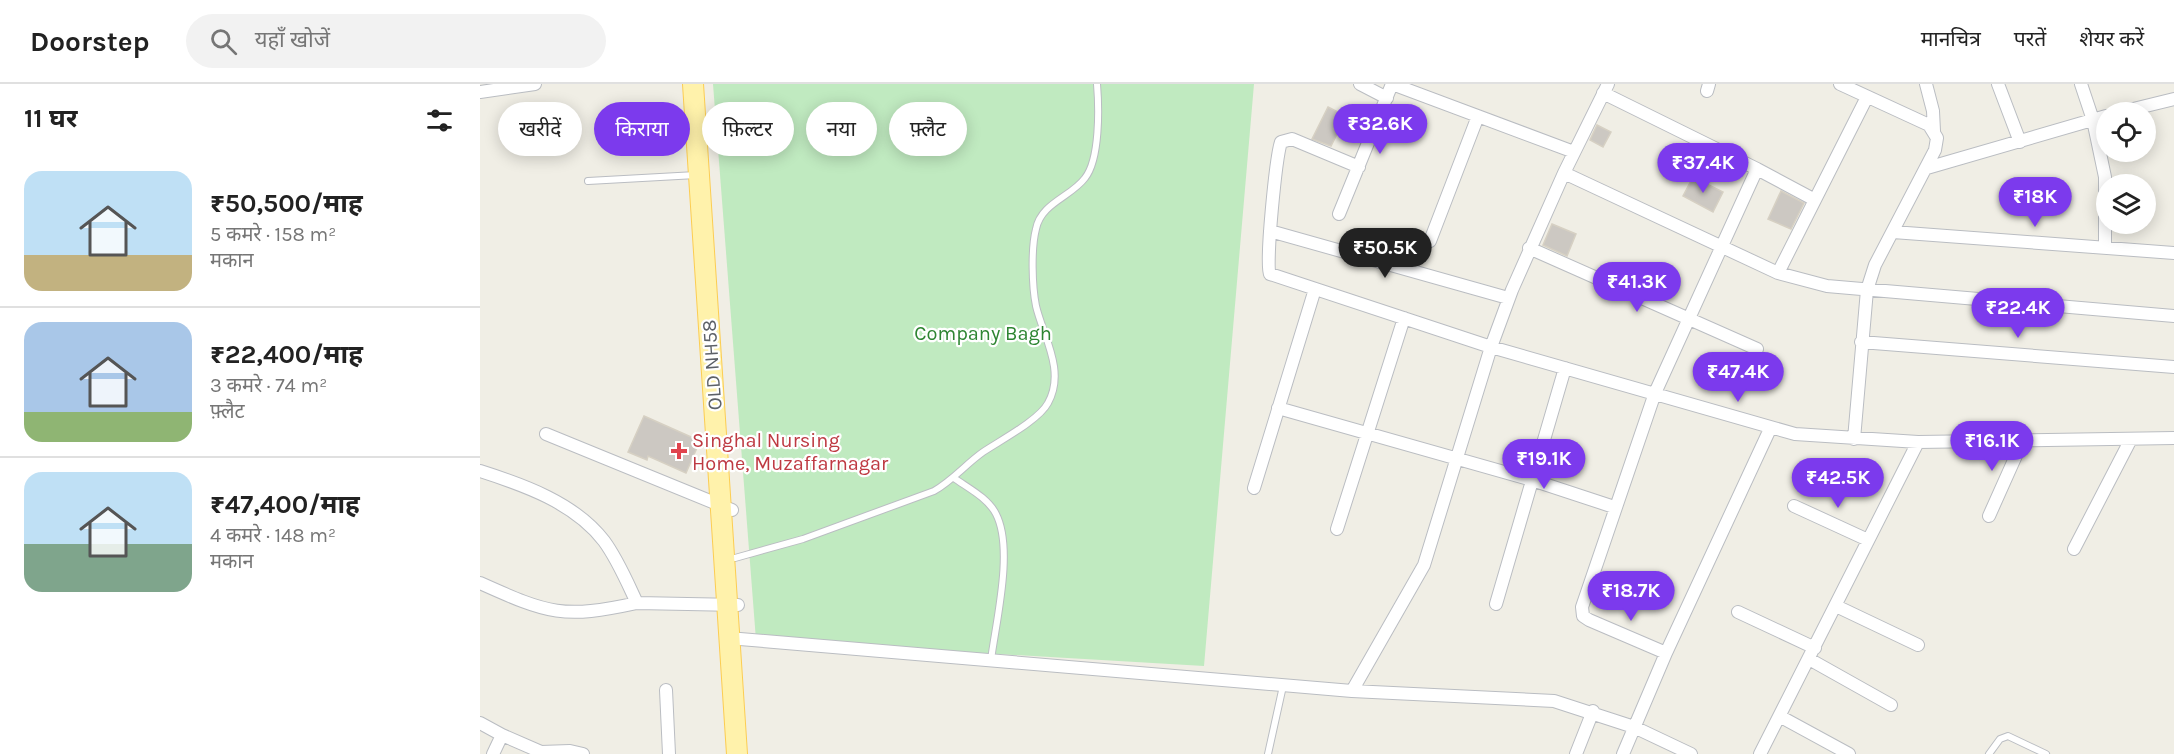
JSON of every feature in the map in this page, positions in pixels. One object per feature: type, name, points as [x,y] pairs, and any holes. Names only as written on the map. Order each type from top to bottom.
[{"type":"main road","name":"OLD NH58","points":[[693,84],[727,509],[735,558],[733,605],[740,639],[741,749]]},
{"type":"main road","name":"OLD NH58","points":[[705,84],[741,749]]},
{"type":"street","points":[[480,92],[536,84]]},
{"type":"street","points":[[1360,84],[1387,98]]},
{"type":"street","points":[[1339,214],[1392,84],[1574,152]]},
{"type":"street","points":[[1840,84],[1922,122],[1934,131]]},
{"type":"street","points":[[1854,439],[1867,291],[1875,265],[1935,150],[1937,138],[1926,84]]},
{"type":"street","points":[[1998,84],[2020,142]]},
{"type":"street","points":[[2081,84],[2093,120],[2105,177],[2105,248]]},
{"type":"street","points":[[1352,691],[1424,565],[1491,347],[1509,298],[1529,248],[1606,89],[1815,200]]},
{"type":"street","points":[[1778,273],[1867,97]]},
{"type":"street","points":[[2156,103],[2174,99]]},
{"type":"street","points":[[1430,240],[1478,116]]},
{"type":"street","points":[[1927,168],[2096,119]]},
{"type":"street","points":[[1359,167],[1292,139],[1281,142],[1270,231],[1268,272],[1491,347],[1655,393],[1770,429],[1804,435],[1917,442],[2174,438]]},
{"type":"street","points":[[1666,653],[1589,620],[1581,611],[1614,507],[1655,393],[1720,244],[1757,169]]},
{"type":"street","points":[[1564,173],[1778,273],[1827,286],[2174,316]]},
{"type":"street","points":[[1270,231],[1509,298]]},
{"type":"street","points":[[1893,232],[2174,253]]},
{"type":"street","points":[[1529,248],[1757,349]]},
{"type":"street","points":[[1254,488],[1315,289]]},
{"type":"street","points":[[1337,529],[1404,318]]},
{"type":"street","points":[[1861,342],[2174,367]]},
{"type":"street","points":[[1496,604],[1565,368]]},
{"type":"street","points":[[1278,408],[1532,480],[1614,507]]},
{"type":"street","points":[[1623,754],[1666,653],[1770,429]]},
{"type":"street","points":[[546,434],[727,509]]},
{"type":"street","points":[[2074,549],[2132,439]]},
{"type":"street","points":[[1989,516],[2023,440]]},
{"type":"street","points":[[1760,754],[1781,717],[1917,442]]},
{"type":"street","points":[[480,471],[521,484],[584,520],[604,540],[638,603]]},
{"type":"street","points":[[1794,506],[1868,540]]},
{"type":"street","points":[[480,583],[533,607],[554,612],[590,613],[638,603],[733,605]]},
{"type":"street","points":[[1836,606],[1918,645]]},
{"type":"street","points":[[1738,612],[1812,654],[1890,705]]},
{"type":"street","points":[[740,639],[1352,691],[1524,701],[1554,700],[1593,711],[1634,727],[1691,754]]},
{"type":"street","points":[[666,690],[669,754]]},
{"type":"street","points":[[1576,754],[1593,711]]},
{"type":"street","points":[[1781,717],[1849,754]]},
{"type":"street","points":[[480,723],[541,752],[570,751],[583,754]]},
{"type":"street","points":[[493,754],[502,735]]},
{"type":"lane","points":[[735,558],[803,538],[934,491],[954,478],[977,456],[1040,413],[1048,403],[1054,386],[1054,365],[1050,344],[1036,307],[1033,287],[1035,230],[1040,216],[1087,176],[1094,157],[1097,84]]},
{"type":"lane","points":[[690,122],[696,122]]},
{"type":"lane","points":[[588,181],[700,175]]},
{"type":"lane","points":[[954,478],[981,497],[996,512],[1002,530],[1003,556],[991,660]]},
{"type":"lane","points":[[1268,754],[1284,685]]},
{"type":"lane","points":[[1989,754],[2000,739],[2008,736],[2046,754]]},
{"type":"green space","name":"Company Bagh","points":[[713,84],[1254,84],[1204,666],[756,640],[719,156],[794,156],[794,102],[714,102]]},
{"type":"building","points":[[1328,107],[1346,116],[1331,146],[1312,139]]},
{"type":"building","points":[[1597,125],[1611,132],[1603,147],[1590,140]]},
{"type":"building","points":[[1693,177],[1723,192],[1713,212],[1683,196]]},
{"type":"building","points":[[1781,191],[1804,203],[1791,229],[1768,219]]},
{"type":"building","points":[[1552,224],[1576,234],[1567,256],[1543,245]]},
{"type":"building","points":[[644,416],[700,441],[686,473],[648,456],[647,460],[628,452]]},
{"type":"place","name":"Singhal Nursing Home, Muzaffarnagar","points":[[679,451]]}]
